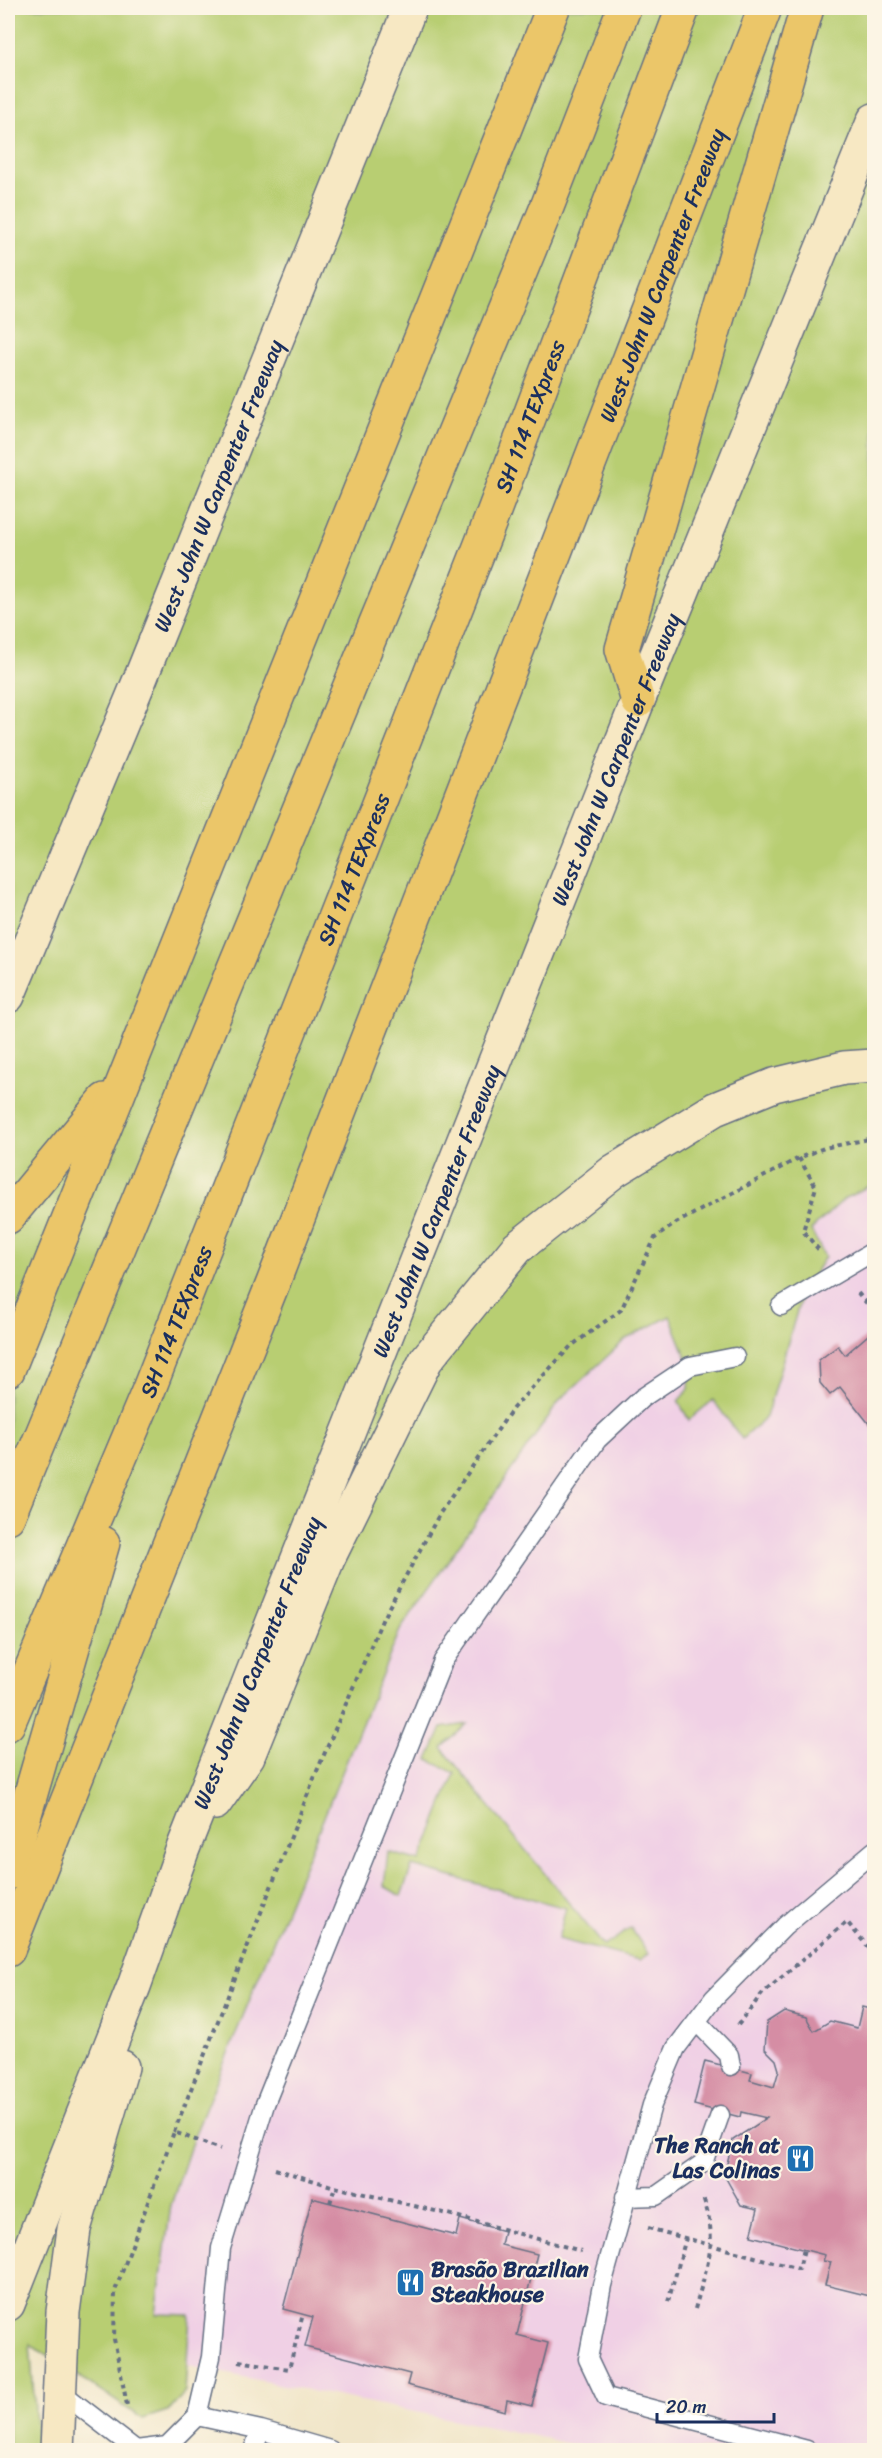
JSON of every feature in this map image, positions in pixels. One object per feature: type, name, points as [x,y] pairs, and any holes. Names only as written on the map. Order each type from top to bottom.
[{"type":"highway","points":[[8,1370],[553,8]]},
{"type":"highway","points":[[8,1517],[538,229],[624,8]]},
{"type":"highway","name":"SH 114 TEXpress","points":[[8,1724],[147,1394],[491,519],[683,8]]},
{"type":"highway","name":"West John W Carpenter Freeway","points":[[8,1950],[273,1283],[765,8]]},
{"type":"highway","points":[[639,701],[622,649],[807,8]]},
{"type":"highway","points":[[8,1216],[124,1078]]},
{"type":"highway","points":[[8,1872],[147,1394]]},
{"type":"main road","name":"West John W Carpenter Freeway","points":[[8,996],[141,677],[410,8]]},
{"type":"main road","name":"West John W Carpenter Freeway","points":[[8,2304],[134,1986],[182,1851],[639,701],[874,120]]},
{"type":"main road","points":[[182,1851],[248,1756],[328,1559],[426,1360],[517,1248],[614,1171],[715,1109],[774,1085],[844,1068],[874,1066]]},
{"type":"main road","points":[[57,2451],[58,2384],[63,2312],[74,2229],[125,2057],[134,1986]]},
{"type":"lane","points":[[781,1306],[874,1251]]},
{"type":"lane","points":[[58,2384],[70,2399],[136,2450],[167,2446],[197,2416],[211,2357],[221,2248],[246,2160],[269,2093],[443,1661],[597,1440],[642,1398],[690,1366],[735,1357]]},
{"type":"lane","points":[[807,2451],[606,2397],[588,2359],[608,2259],[625,2197],[652,2104],[676,2048],[714,1998],[785,1926],[874,1851]]},
{"type":"lane","points":[[697,2022],[729,2055],[731,2066]]},
{"type":"lane","points":[[625,2197],[656,2196],[703,2163],[720,2115]]},
{"type":"lane","points":[[197,2416],[261,2430],[330,2451]]},
{"type":"lane","points":[[253,2451],[261,2430]]},
{"type":"path","points":[[136,2450],[114,2339],[116,2291],[174,2132],[321,1760],[383,1618],[440,1513],[513,1408],[571,1346],[621,1311],[655,1238],[676,1223],[799,1158],[824,1148],[874,1138]]},
{"type":"path","points":[[799,1158],[816,1187],[803,1231],[874,1312]]},
{"type":"path","points":[[732,2033],[762,1994],[847,1922],[874,1954]]},
{"type":"path","points":[[174,2132],[246,2160],[335,2187],[452,2215],[608,2259]]},
{"type":"path","points":[[330,2203],[335,2187]]},
{"type":"path","points":[[696,2309],[713,2245],[711,2222],[702,2194]]},
{"type":"path","points":[[652,2221],[646,2228],[799,2269],[804,2249]]},
{"type":"path","points":[[668,2302],[686,2238]]},
{"type":"path","points":[[211,2357],[289,2369],[303,2314]]},
{"type":"shaded area","points":[[874,1183],[874,2450],[594,2450],[154,2359],[156,2314],[171,2205],[193,2139],[400,1630],[560,1400],[626,1339],[811,1231],[844,1199]]},
{"type":"green space","points":[[8,8],[874,8],[874,1183],[844,1199],[811,1230],[825,1257],[802,1294],[766,1417],[742,1439],[713,1400],[689,1420],[678,1401],[689,1389],[690,1366],[670,1316],[626,1339],[560,1400],[400,1630],[193,2139],[171,2205],[156,2314],[190,2315],[185,2392],[170,2410],[143,2419],[30,2344],[38,2450],[8,2450]]},
{"type":"green space","points":[[467,1724],[442,1748],[604,1946],[631,1928],[648,1954],[639,1960],[558,1939],[566,1908],[412,1866],[401,1896],[384,1886],[388,1852],[420,1861],[455,1773],[428,1760],[442,1728]]},
{"type":"building","points":[[874,1330],[874,1430],[840,1387],[830,1395],[820,1383],[819,1360],[838,1346],[845,1355]]},
{"type":"building","name":"The Ranch at Las Colinas","points":[[862,2007],[874,2010],[874,2297],[825,2285],[831,2262],[823,2261],[825,2255],[751,2236],[758,2209],[741,2205],[724,2175],[733,2140],[767,2118],[741,2112],[740,2117],[694,2105],[705,2061],[752,2073],[750,2080],[774,2087],[779,2070],[776,2060],[765,2049],[767,2022],[784,2011],[806,2017],[814,2031],[830,2021],[857,2028]]},
{"type":"building","name":"Brasão Brazilian Steakhouse","points":[[312,2198],[456,2236],[460,2219],[504,2231],[501,2245],[537,2254],[517,2335],[548,2343],[532,2406],[507,2400],[505,2411],[407,2385],[410,2374],[305,2347],[313,2317],[283,2309]]},
{"type":"place","name":"The Ranch at Las Colinas","points":[[801,2158]]},
{"type":"place","name":"Brasão Brazilian Steakhouse","points":[[410,2282]]}]
